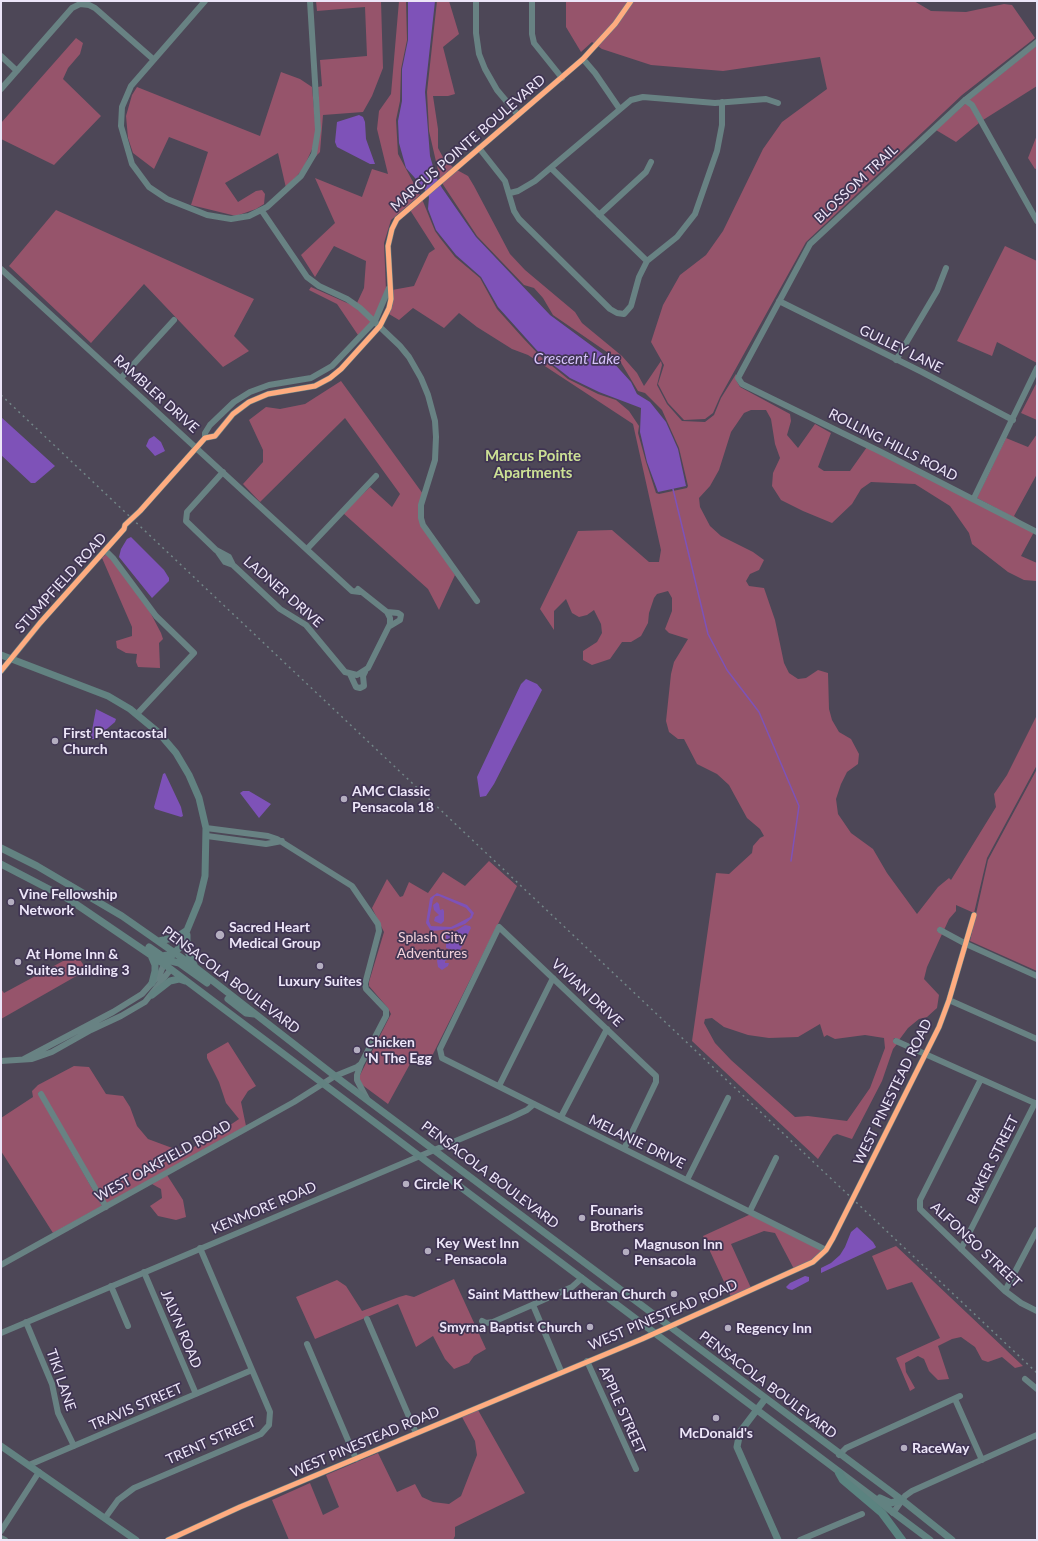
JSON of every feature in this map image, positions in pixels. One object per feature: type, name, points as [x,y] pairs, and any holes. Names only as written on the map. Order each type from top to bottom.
[{"type":"highway","points":[[840,1471],[843,1480],[882,1513],[902,1540]]},
{"type":"main road","points":[[1,655],[108,696],[137,714],[159,733],[183,764],[199,798],[206,828],[205,876],[199,901],[188,928],[175,953],[164,964]]},
{"type":"main road","name":"PENSACOLA BOULEVARD","points":[[1,848],[37,866],[122,916],[195,967],[335,1076],[902,1500],[952,1540]]},
{"type":"main road","name":"PENSACOLA BOULEVARD","points":[[1,864],[70,900],[171,969],[930,1540]]},
{"type":"main road","points":[[70,900],[77,889]]},
{"type":"main road","points":[[96,917],[111,921],[162,956],[166,957],[175,953]]},
{"type":"main road","points":[[159,941],[177,937],[188,928]]},
{"type":"main road","points":[[188,928],[187,947],[195,967]]},
{"type":"main road","points":[[149,953],[155,965],[152,984]]},
{"type":"main road","points":[[164,964],[171,961],[182,964],[246,1013],[257,1015]]},
{"type":"main road","points":[[152,995],[170,981],[179,979],[187,982]]},
{"type":"main road","points":[[473,1197],[482,1186]]},
{"type":"main road","points":[[553,1256],[562,1245]]},
{"type":"main road","points":[[598,1290],[607,1279]]},
{"type":"main road","points":[[765,1399],[740,1432],[737,1447],[778,1540]]},
{"type":"main road","points":[[1,1446],[136,1540]]},
{"type":"main road","points":[[849,1461],[840,1471],[885,1502],[891,1503],[902,1500]]},
{"type":"street","points":[[205,1],[131,86],[124,100],[121,114],[121,126],[124,144],[132,164],[141,180],[158,194],[212,217],[231,219],[249,216],[262,210],[301,176],[308,166],[316,148],[318,119],[310,1]]},
{"type":"street","points":[[476,1],[476,33],[479,54],[484,69],[497,90],[518,115]]},
{"type":"street","points":[[532,1],[534,43],[562,78]]},
{"type":"street","name":"MARCUS POINTE BOULEVARD","points":[[205,438],[215,436],[226,421],[241,407],[258,397],[278,392],[308,388],[330,378],[342,369],[380,326],[391,303],[389,288],[388,246],[392,228],[400,216],[583,59],[615,24],[631,1]]},
{"type":"street","points":[[1,89],[76,6],[89,5],[95,8],[153,59]]},
{"type":"street","name":"BLOSSOM TRAIL","points":[[739,381],[738,376],[810,244],[965,100],[1037,42]]},
{"type":"street","points":[[1,56],[17,71]]},
{"type":"street","points":[[583,59],[620,108]]},
{"type":"street","points":[[510,193],[526,186],[551,168],[631,100],[643,97],[722,102],[766,99],[778,103]]},
{"type":"street","points":[[965,100],[972,105],[1037,221]]},
{"type":"street","points":[[479,148],[503,176],[510,193],[514,211],[519,220],[617,313],[624,314],[629,310],[639,277],[647,262],[677,237],[695,214],[718,146],[722,124],[722,102]]},
{"type":"street","points":[[599,215],[646,172],[651,162]]},
{"type":"street","points":[[551,168],[647,262]]},
{"type":"street","points":[[262,210],[307,277],[319,286],[354,303],[375,321],[409,357],[421,378],[428,395],[435,421],[435,460],[421,505],[421,518],[423,525],[477,601]]},
{"type":"street","name":"RAMBLER DRIVE","points":[[1,268],[348,586],[371,598],[386,612],[398,612],[402,617],[390,626]]},
{"type":"street","points":[[896,360],[937,291],[946,268]]},
{"type":"street","name":"MARCUS POINTE BOULEVARD","points":[[132,520],[205,438],[206,430],[242,397],[260,388],[279,383],[304,380],[325,372],[335,363],[375,321],[389,288]]},
{"type":"street","name":"GULLEY LANE","points":[[779,302],[1013,420]]},
{"type":"street","points":[[121,378],[174,320]]},
{"type":"street","points":[[974,498],[1037,368]]},
{"type":"street","name":"ROLLING HILLS ROAD","points":[[739,381],[974,498],[1037,532]]},
{"type":"street","points":[[220,416],[226,421]]},
{"type":"street","name":"LADNER DRIVE","points":[[223,472],[185,515],[188,524],[218,552],[224,553],[229,557],[233,565],[280,609],[306,625],[341,668],[350,674],[356,687],[360,688],[364,686],[365,672],[390,626]]},
{"type":"street","points":[[308,549],[376,476]]},
{"type":"street","name":"STUMPFIELD ROAD","points":[[1,671],[40,623],[124,529],[128,528],[132,520]]},
{"type":"street","points":[[105,550],[113,558],[156,616],[194,653],[137,714]]},
{"type":"street","points":[[386,612],[391,619],[390,626]]},
{"type":"street","points":[[350,674],[357,675],[365,672]]},
{"type":"street","points":[[206,828],[268,836],[282,841],[348,883],[378,924],[379,931],[364,984],[385,1009],[387,1014],[357,1076],[357,1080],[367,1099]]},
{"type":"street","points":[[207,836],[266,844],[282,841]]},
{"type":"street","name":"WEST PINESTEAD ROAD","points":[[168,1540],[561,1371],[654,1333],[813,1262],[826,1250],[834,1238],[926,1054],[950,1000],[974,915]]},
{"type":"street","name":"VIVIAN DRIVE","points":[[440,1052],[499,927],[657,1078],[624,1149]]},
{"type":"street","points":[[940,930],[966,944],[1037,976]]},
{"type":"street","points":[[22,1060],[112,1012],[142,994],[160,974],[164,964]]},
{"type":"street","points":[[1,1061],[32,1059],[52,1052],[145,1002],[171,969]]},
{"type":"street","points":[[499,1086],[553,978]]},
{"type":"street","points":[[950,1000],[1037,1039]]},
{"type":"street","points":[[562,1117],[607,1029]]},
{"type":"street","points":[[896,1041],[1036,1104]]},
{"type":"street","name":"MELANIE DRIVE","points":[[440,1052],[444,1059],[826,1250]]},
{"type":"street","name":"WEST OAKFIELD ROAD","points":[[1,1265],[288,1106],[323,1082],[362,1064]]},
{"type":"street","name":"ALFONSO STREET","points":[[981,1079],[919,1205],[922,1212],[1005,1290],[1022,1303],[1037,1311]]},
{"type":"street","points":[[41,1094],[106,1207]]},
{"type":"street","points":[[687,1180],[728,1098]]},
{"type":"street","name":"KENMORE ROAD","points":[[1,1333],[419,1155],[516,1116],[534,1104]]},
{"type":"street","name":"BAKER STREET","points":[[961,1249],[1036,1104]]},
{"type":"street","points":[[750,1211],[776,1158]]},
{"type":"street","points":[[1005,1290],[1037,1230]]},
{"type":"street","name":"TRENT STREET","points":[[104,1518],[118,1500],[134,1488],[265,1431],[270,1424],[271,1415],[200,1248]]},
{"type":"street","name":"JALYN ROAD","points":[[144,1272],[196,1394]]},
{"type":"street","points":[[482,1321],[486,1323],[493,1322],[533,1305],[572,1287],[582,1278]]},
{"type":"street","points":[[111,1286],[128,1326]]},
{"type":"street","points":[[533,1305],[561,1371]]},
{"type":"street","points":[[368,1319],[416,1433]]},
{"type":"street","name":"TIKI LANE","points":[[26,1322],[52,1384],[58,1413],[74,1446]]},
{"type":"street","points":[[307,1344],[356,1459]]},
{"type":"street","name":"APPLE STREET","points":[[587,1361],[636,1470]]},
{"type":"street","name":"TRAVIS STREET","points":[[29,1465],[252,1370]]},
{"type":"street","points":[[1025,1380],[1037,1389]]},
{"type":"street","points":[[839,1454],[846,1448],[958,1398],[982,1460]]},
{"type":"street","points":[[893,1513],[902,1500],[912,1491],[1037,1435]]},
{"type":"street","points":[[1,1530],[39,1472]]},
{"type":"street","points":[[800,1540],[862,1514]]},
{"type":"street","points":[[1,1538],[5,1540]]},
{"type":"green space","points":[[316,1],[381,1],[383,68],[372,96],[363,112],[323,115],[320,152],[314,158],[320,130],[318,87],[322,86],[320,60],[367,56],[365,7],[317,11]]},
{"type":"green space","points":[[399,1],[406,1],[407,40],[401,69],[400,101],[396,120],[398,154],[420,195],[391,220],[384,243],[386,290],[374,318],[357,303],[364,288],[366,261],[334,246],[315,277],[301,255],[335,223],[315,178],[362,197],[372,169],[388,174],[377,129],[379,111],[391,94]]},
{"type":"green space","points":[[437,1],[449,1],[459,34],[443,47],[455,94],[448,96],[433,96],[438,129],[438,148],[445,161],[453,167],[440,179],[429,131],[427,92]]},
{"type":"green space","points":[[566,1],[914,1],[931,11],[966,12],[1004,4],[1012,5],[1035,38],[962,95],[806,242],[720,397],[713,413],[705,419],[684,420],[668,403],[658,384],[664,365],[651,342],[663,305],[680,275],[706,255],[723,231],[763,149],[782,122],[827,89],[820,57],[723,71],[651,65],[602,49],[592,42],[581,52],[566,27]]},
{"type":"green space","points":[[76,38],[83,43],[80,54],[68,68],[63,79],[101,116],[54,165],[1,139],[1,123]]},
{"type":"green space","points":[[1037,45],[1037,86],[983,120],[969,100]]},
{"type":"green space","points":[[281,72],[300,79],[312,87],[316,130],[313,147],[303,169],[286,188],[278,153],[225,183],[238,202],[256,191],[262,190],[265,194],[264,204],[256,209],[236,216],[191,205],[208,152],[169,137],[154,169],[133,153],[128,138],[126,116],[132,95],[137,87],[260,136]]},
{"type":"green space","points":[[966,103],[970,106],[979,123],[956,142],[936,130]]},
{"type":"green space","points":[[1037,135],[1037,168],[1035,169],[1028,158]]},
{"type":"green space","points":[[457,170],[468,176],[510,254],[525,270],[575,312],[582,323],[622,356],[637,373],[644,386],[661,361],[662,365],[657,385],[667,404],[682,421],[705,422],[714,415],[721,398],[736,374],[736,380],[740,387],[790,414],[791,421],[787,435],[798,448],[815,424],[831,433],[818,467],[824,471],[850,471],[867,447],[1034,532],[1021,556],[1037,563],[1036,581],[1024,580],[1008,572],[972,544],[969,533],[950,506],[915,484],[871,482],[861,489],[852,504],[832,523],[803,511],[781,500],[772,486],[773,473],[780,458],[775,444],[771,419],[766,410],[751,410],[744,413],[731,432],[719,470],[710,486],[699,498],[700,507],[710,526],[721,536],[753,552],[764,560],[759,570],[750,574],[746,581],[749,586],[764,588],[775,620],[784,663],[789,673],[798,679],[806,678],[818,670],[828,673],[829,709],[832,720],[839,732],[851,739],[859,754],[858,764],[847,772],[841,784],[836,799],[838,814],[851,833],[873,849],[887,873],[917,914],[938,887],[949,878],[951,880],[996,807],[994,794],[1007,775],[1037,715],[1037,765],[987,858],[974,913],[956,905],[956,911],[949,919],[944,930],[939,927],[937,931],[942,934],[927,967],[924,979],[939,995],[937,1008],[927,1017],[919,1019],[908,1028],[899,1040],[894,1038],[893,1042],[897,1044],[893,1049],[882,1081],[852,1139],[837,1134],[833,1136],[818,1159],[692,1041],[716,873],[729,874],[752,853],[753,846],[760,838],[764,836],[760,829],[747,818],[729,785],[717,774],[697,764],[684,739],[678,739],[669,732],[666,721],[671,674],[674,662],[688,639],[669,633],[665,629],[672,611],[672,598],[668,591],[657,594],[654,598],[649,613],[648,623],[641,636],[631,642],[622,642],[610,659],[592,665],[583,660],[583,651],[597,642],[602,633],[601,624],[594,610],[587,615],[579,617],[572,613],[566,599],[554,611],[554,630],[540,609],[578,531],[612,530],[649,562],[659,562],[661,550],[633,424],[528,355],[512,349],[477,327],[459,313],[444,328],[413,308],[399,320],[389,314],[393,304],[392,290],[414,286],[429,253],[435,249],[410,210],[422,199],[435,231],[440,238],[455,257],[480,278],[497,309],[541,357],[568,379],[598,394],[616,400],[629,411],[639,426],[638,433],[656,493],[659,494],[687,488],[688,486],[679,448],[662,410],[645,393],[638,391],[620,361],[553,315],[543,298],[534,288],[524,285],[477,236],[442,183]],"holes":[[[712,1018],[724,1027],[748,1035],[769,1038],[798,1037],[820,1024],[824,1037],[827,1035],[835,1039],[865,1035],[884,1038],[885,1048],[870,1088],[847,1121],[808,1116],[795,1117],[731,1060],[715,1043],[704,1023],[705,1019]]]},
{"type":"green space","points":[[56,210],[254,299],[234,336],[249,351],[223,367],[144,284],[91,343],[9,266]]},
{"type":"green space","points":[[1005,246],[1037,261],[1037,363],[997,342],[992,356],[957,341]]},
{"type":"green space","points":[[311,287],[354,306],[372,321],[358,335],[337,304],[309,290]]},
{"type":"green space","points":[[341,381],[423,494],[418,511],[419,518],[455,575],[439,610],[428,589],[343,513],[370,487],[392,507],[400,494],[345,418],[260,502],[243,484],[263,462],[263,450],[249,420],[266,407],[280,409],[305,404]]},
{"type":"green space","points":[[1037,382],[1037,420],[1021,413]]},
{"type":"green space","points":[[1037,434],[1037,474],[1014,516],[1022,522],[977,498],[1006,438],[1028,447]]},
{"type":"green space","points":[[106,554],[112,559],[150,612],[161,633],[163,639],[159,643],[160,668],[138,667],[136,662],[137,654],[126,653],[117,648],[116,641],[132,636],[132,627],[102,558]]},
{"type":"green space","points":[[1037,769],[1037,971],[970,941],[988,860]]},
{"type":"green space","name":"Splash City Adventures","points":[[489,861],[517,886],[430,1060],[416,1053],[388,1104],[361,1084],[360,1081],[360,1075],[391,1014],[388,1008],[369,986],[384,932],[372,908],[387,879],[400,897],[403,896],[409,882],[428,893],[443,872],[465,886]]},
{"type":"green space","points":[[76,954],[87,970],[1,1019],[1,989],[4,993]]},
{"type":"green space","points":[[228,1042],[256,1086],[248,1091],[241,1102],[246,1126],[106,1204],[41,1091],[38,1093],[102,1206],[53,1233],[1,1151],[1,1118],[33,1097],[32,1091],[38,1085],[74,1066],[89,1067],[106,1094],[123,1096],[130,1107],[137,1126],[148,1139],[183,1152],[211,1138],[239,1119],[226,1103],[219,1082],[207,1058],[207,1054]]},
{"type":"green space","points":[[167,1175],[183,1200],[186,1217],[176,1220],[158,1216],[150,1206],[162,1198],[161,1189],[152,1184]]},
{"type":"green space","points":[[751,1214],[822,1250],[812,1260],[794,1269],[775,1233],[764,1231],[731,1244],[751,1288],[731,1297],[703,1236]]},
{"type":"green space","points":[[896,1246],[1023,1366],[1015,1368],[1002,1357],[988,1362],[982,1360],[975,1347],[961,1337],[952,1339],[938,1346],[949,1379],[938,1380],[929,1371],[924,1359],[918,1356],[905,1363],[906,1372],[915,1388],[910,1391],[896,1358],[940,1338],[912,1282],[887,1290],[872,1256]]},
{"type":"green space","points":[[454,1279],[486,1349],[474,1356],[469,1363],[454,1369],[445,1359],[433,1336],[416,1347],[398,1304],[315,1339],[296,1297],[337,1280],[346,1286],[362,1311],[406,1295],[414,1297]]},
{"type":"green space","points":[[478,1410],[525,1493],[455,1527],[455,1536],[453,1540],[289,1540],[272,1500],[310,1483],[323,1515],[339,1507],[326,1475],[378,1453],[397,1492],[415,1484],[422,1497],[433,1502],[449,1504],[461,1496],[477,1455],[475,1441],[462,1417]]},
{"type":"water","name":"Crescent Lake","points":[[408,1],[435,1],[425,92],[430,156],[436,177],[442,188],[476,237],[550,315],[611,360],[631,382],[637,394],[650,402],[666,422],[678,449],[686,486],[658,492],[647,462],[640,432],[641,408],[599,392],[570,378],[542,356],[498,307],[481,277],[456,255],[436,230],[428,209],[429,197],[423,187],[406,168],[399,143],[398,121],[402,101],[402,69],[408,40]]},
{"type":"water","points":[[359,115],[363,117],[365,122],[366,139],[375,164],[370,164],[337,147],[335,142],[337,122]]},
{"type":"water","points":[[1,417],[55,466],[35,483],[31,483],[1,455]]},
{"type":"water","points":[[154,436],[161,442],[165,451],[155,456],[146,446],[149,439]]},
{"type":"water","points":[[131,537],[164,570],[169,578],[169,581],[152,598],[119,557],[121,549],[127,539]]},
{"type":"water","points":[[526,679],[537,684],[542,690],[494,784],[486,796],[480,797],[477,777],[521,684]]},
{"type":"water","points":[[96,709],[116,719],[115,722],[95,739],[92,739],[91,736]]},
{"type":"water","points":[[165,773],[181,807],[183,816],[181,817],[155,809],[154,807],[163,774]]},
{"type":"water","points":[[243,791],[249,791],[271,804],[259,818],[240,793]]},
{"type":"water","points":[[437,893],[467,905],[474,913],[472,918],[465,924],[452,929],[431,931],[426,923],[430,898]],"holes":[[[435,896],[439,896],[466,908],[471,914],[470,917],[451,927],[431,926],[429,921],[433,899]]]},
{"type":"water","points":[[437,902],[440,910],[443,909],[444,911],[444,921],[441,924],[434,921],[435,917],[439,915],[434,910],[433,905]]},
{"type":"water","points":[[465,925],[470,926],[471,928],[459,952],[446,948],[446,934],[454,932]]},
{"type":"water","points":[[443,956],[447,960],[445,963],[449,963],[448,966],[442,970],[438,967],[437,961],[438,958]]},
{"type":"water","points":[[857,1227],[873,1242],[876,1247],[821,1273],[821,1268],[831,1263],[840,1255],[851,1232]]},
{"type":"water","points":[[805,1276],[809,1277],[809,1281],[792,1290],[786,1287],[790,1283]]},
{"type":"waterway","points":[[673,489],[708,634],[727,670],[759,712],[799,806],[791,861]]},
{"type":"railway","points":[[1,395],[1037,1373]]},
{"type":"cycle path","points":[[1,671],[40,623],[124,529],[125,525],[140,511],[205,438],[215,436],[233,414],[249,402],[268,394],[315,386],[330,378],[341,369],[380,326],[389,308],[391,299],[388,246],[392,229],[397,219],[583,59],[615,24],[631,1]]},
{"type":"cycle path","points":[[168,1540],[240,1507],[642,1339],[813,1262],[826,1250],[833,1238],[939,1027],[949,1000],[974,915]]},
{"type":"place","name":"First Pentacostal Church","points":[[55,741]]},
{"type":"place","name":"AMC Classic Pensacola 18","points":[[344,799]]},
{"type":"place","name":"Vine Fellowship Network","points":[[11,902]]},
{"type":"place","name":"Sacred Heart Medical Group","points":[[220,935]]},
{"type":"place","name":"At Home Inn & Suites Building 3","points":[[18,962]]},
{"type":"place","name":"Luxury Suites","points":[[320,966]]},
{"type":"place","name":"Chicken 'N The Egg","points":[[357,1050]]},
{"type":"place","name":"Circle K","points":[[406,1184]]},
{"type":"place","name":"Founaris Brothers","points":[[582,1218]]},
{"type":"place","name":"Key West Inn - Pensacola","points":[[428,1251]]},
{"type":"place","name":"Magnuson Inn Pensacola","points":[[626,1252]]},
{"type":"place","name":"Saint Matthew Lutheran Church","points":[[674,1294]]},
{"type":"place","name":"Smyrna Baptist Church","points":[[590,1327]]},
{"type":"place","name":"Regency Inn","points":[[728,1328]]},
{"type":"place","name":"McDonald's","points":[[716,1418]]},
{"type":"place","name":"RaceWay","points":[[904,1448]]},
{"type":"district","name":"Marcus Pointe Apartments","points":[[533,464]]}]
